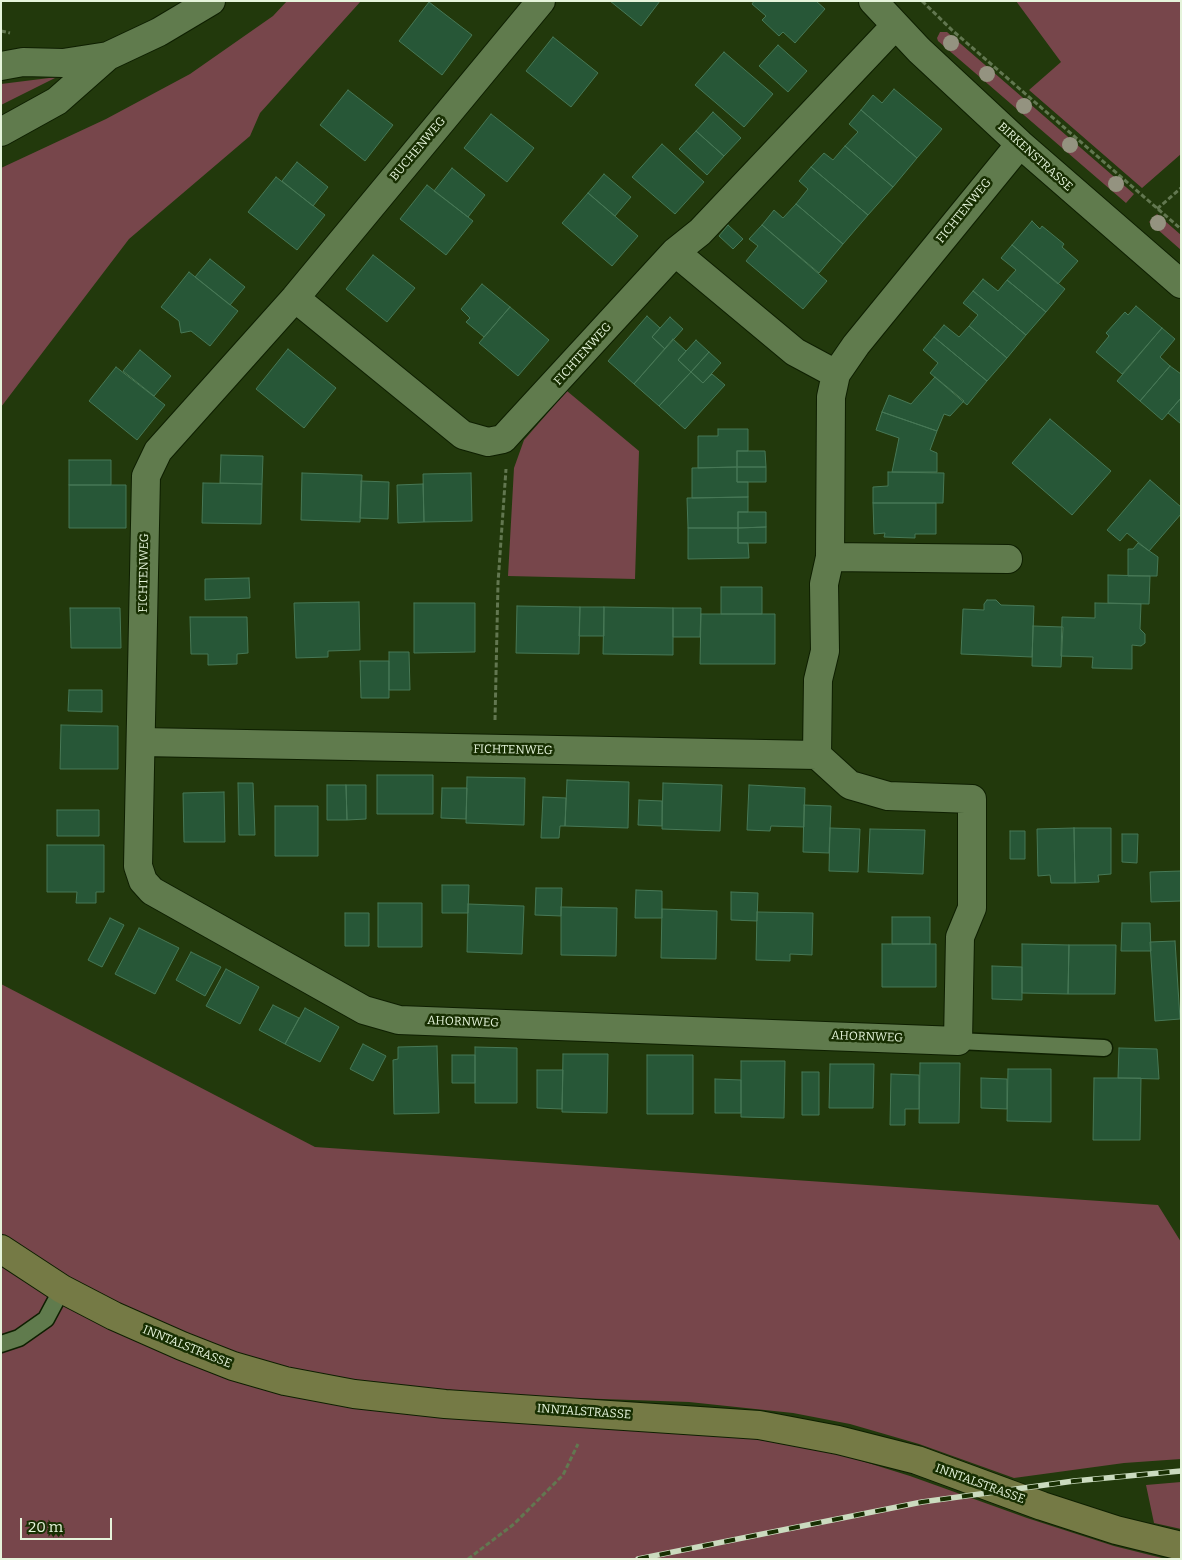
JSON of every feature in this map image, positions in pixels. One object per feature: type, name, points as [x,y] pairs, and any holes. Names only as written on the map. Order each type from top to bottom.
[{"type":"main road","name":"INNTALSTRASSE","points":[[1,1249],[62,1289],[114,1316],[233,1366],[285,1381],[354,1394],[445,1404],[759,1425],[838,1440],[916,1460],[999,1491],[1116,1530],[1181,1546]]},
{"type":"street","points":[[1,132],[57,101],[108,56],[159,32],[211,1]]},
{"type":"street","name":"BUCHENWEG","points":[[295,298],[541,1]]},
{"type":"street","name":"BIRKENSTRASSE","points":[[873,1],[895,26],[1020,144],[1181,284]]},
{"type":"street","points":[[836,374],[795,352],[675,252],[700,232],[895,26]]},
{"type":"street","points":[[11,54],[63,63],[108,56]]},
{"type":"street","name":"FICHTENWEG","points":[[295,298],[158,451],[146,476],[142,742],[817,756],[818,680],[825,650],[824,584],[830,557],[831,397],[836,374],[856,345],[1020,144]]},
{"type":"street","name":"FICHTENWEG","points":[[503,439],[675,252]]},
{"type":"street","points":[[295,298],[463,435],[488,442],[503,439]]},
{"type":"street","points":[[830,557],[1008,559]]},
{"type":"street","name":"AHORNWEG","points":[[142,742],[138,866],[143,881],[152,891],[364,1010],[399,1020],[958,1041]]},
{"type":"street","points":[[817,756],[850,785],[888,796],[972,798],[972,908],[960,937],[958,1041]]},
{"type":"lane","name":"AHORNWEG","points":[[958,1041],[1104,1048]]},
{"type":"lane","points":[[1,1344],[19,1338],[46,1319],[62,1289]]},
{"type":"path","points":[[922,1],[953,31],[1181,229]]},
{"type":"path","points":[[1,31],[11,54]]},
{"type":"path","points":[[1157,208],[1181,188]]},
{"type":"path","points":[[495,750],[498,583],[506,467],[503,439]]},
{"type":"path","points":[[468,1559],[514,1524],[563,1475],[578,1444],[585,1412]]},
{"type":"shaded area","points":[[287,1],[361,1],[260,113],[250,136],[129,239],[1,407],[1,168],[106,119],[190,74],[273,16]]},
{"type":"shaded area","points":[[1016,1],[1181,1],[1181,154],[1142,188],[1029,90],[1061,62]]},
{"type":"shaded area","points":[[940,32],[947,32],[1134,194],[1126,203],[938,41],[937,38]]},
{"type":"shaded area","points":[[57,77],[1,105],[1,84]]},
{"type":"shaded area","points":[[1157,214],[1181,235],[1181,250],[1149,222]]},
{"type":"shaded area","points":[[567,391],[639,451],[635,579],[508,576],[514,468],[524,440]]},
{"type":"shaded area","points":[[1,984],[315,1147],[1158,1205],[1181,1242],[1181,1459],[1124,1463],[1014,1478],[919,1444],[850,1424],[793,1413],[689,1402],[517,1396],[366,1382],[288,1369],[238,1355],[121,1304],[71,1279],[1,1233]]},
{"type":"shaded area","points":[[1,1265],[179,1359],[229,1379],[285,1395],[359,1409],[447,1417],[736,1436],[833,1452],[910,1476],[1027,1518],[1114,1546],[1166,1559],[1,1559]]},
{"type":"shaded area","points":[[1181,1482],[1181,1529],[1154,1523],[1146,1485]]},
{"type":"building","points":[[610,1],[660,1],[641,26]]},
{"type":"building","points":[[754,1],[816,1],[825,9],[795,43],[783,32],[779,36],[762,20],[766,16],[752,4]]},
{"type":"building","points":[[429,2],[472,35],[442,75],[399,41]]},
{"type":"building","points":[[553,37],[598,73],[571,107],[526,71]]},
{"type":"building","points":[[778,45],[807,71],[788,92],[759,66]]},
{"type":"building","points":[[724,52],[773,94],[744,127],[695,85]]},
{"type":"building","points":[[894,89],[942,129],[917,158],[861,110],[873,95],[882,103]]},
{"type":"building","points":[[348,90],[393,125],[365,161],[320,125]]},
{"type":"building","points":[[861,110],[917,158],[893,187],[845,146],[858,132],[849,124]]},
{"type":"building","points":[[713,112],[741,138],[724,156],[696,131]]},
{"type":"building","points":[[491,114],[534,148],[507,182],[464,148]]},
{"type":"building","points":[[696,131],[724,156],[707,175],[679,149]]},
{"type":"building","points":[[662,144],[704,182],[675,214],[632,177]]},
{"type":"building","points":[[845,146],[893,187],[868,215],[811,167],[824,153],[833,160]]},
{"type":"building","points":[[297,162],[328,187],[313,206],[282,181]]},
{"type":"building","points":[[811,167],[868,215],[843,244],[796,204],[808,189],[799,181]]},
{"type":"building","points":[[452,168],[485,195],[468,217],[434,191]]},
{"type":"building","points":[[604,174],[631,197],[615,216],[588,193]]},
{"type":"building","points":[[276,177],[325,215],[297,250],[248,212]]},
{"type":"building","points":[[427,185],[473,221],[446,255],[400,219]]},
{"type":"building","points":[[588,193],[638,236],[612,266],[562,223]]},
{"type":"building","points":[[796,204],[843,244],[819,273],[762,225],[774,210],[783,218]]},
{"type":"building","points":[[1032,221],[1040,229],[1042,226],[1064,244],[1062,247],[1078,261],[1058,284],[1012,245]]},
{"type":"building","points":[[728,225],[743,239],[733,249],[719,236]]},
{"type":"building","points":[[762,225],[827,281],[803,309],[746,261],[758,246],[749,239]]},
{"type":"building","points":[[1012,245],[1065,289],[1046,312],[1007,280],[1016,270],[1001,258]]},
{"type":"building","points":[[373,255],[415,288],[387,322],[346,289]]},
{"type":"building","points":[[210,259],[245,287],[230,305],[195,277]]},
{"type":"building","points":[[189,272],[238,311],[210,346],[191,331],[181,333],[179,321],[161,307]]},
{"type":"building","points":[[983,279],[998,291],[1007,280],[1046,312],[1026,335],[973,291]]},
{"type":"building","points":[[482,284],[510,307],[484,337],[466,322],[470,318],[461,309]]},
{"type":"building","points":[[973,291],[1026,335],[1007,358],[969,326],[978,315],[963,303]]},
{"type":"building","points":[[1136,306],[1162,328],[1122,374],[1096,352],[1109,336],[1106,333],[1125,312],[1128,315]]},
{"type":"building","points":[[510,307],[549,340],[518,376],[479,343]]},
{"type":"building","points":[[647,316],[660,328],[652,337],[665,349],[634,384],[608,361]]},
{"type":"building","points":[[670,317],[683,329],[665,349],[652,337]]},
{"type":"building","points":[[944,325],[959,337],[969,326],[1007,358],[987,381],[934,337]]},
{"type":"building","points":[[1162,328],[1175,339],[1160,357],[1170,366],[1140,401],[1117,381]]},
{"type":"building","points":[[934,337],[987,381],[967,405],[930,373],[938,363],[923,350]]},
{"type":"building","points":[[673,339],[686,351],[678,360],[691,372],[659,406],[634,384]]},
{"type":"building","points":[[696,340],[709,352],[691,372],[678,360]]},
{"type":"building","points":[[288,349],[336,388],[304,428],[256,389]]},
{"type":"building","points":[[140,350],[171,376],[154,396],[123,371]]},
{"type":"building","points":[[709,352],[721,363],[703,383],[691,372]]},
{"type":"building","points":[[1170,366],[1181,374],[1181,398],[1162,420],[1140,401]]},
{"type":"building","points":[[116,367],[165,405],[137,440],[89,401]]},
{"type":"building","points":[[691,372],[703,383],[712,374],[725,385],[685,429],[659,406]]},
{"type":"building","points":[[935,377],[964,401],[950,416],[944,414],[937,431],[882,412],[889,395],[911,404]]},
{"type":"building","points":[[1181,398],[1181,424],[1168,413]]},
{"type":"building","points":[[882,412],[937,431],[930,450],[937,453],[937,472],[892,472],[899,438],[876,430]]},
{"type":"building","points":[[1050,419],[1111,471],[1072,515],[1012,463]]},
{"type":"building","points":[[718,429],[748,429],[748,451],[737,451],[737,467],[698,468],[698,436],[718,436]]},
{"type":"building","points":[[737,451],[765,451],[766,467],[737,467]]},
{"type":"building","points":[[221,455],[263,456],[262,484],[220,483]]},
{"type":"building","points":[[69,460],[111,460],[111,485],[69,485]]},
{"type":"building","points":[[737,467],[766,467],[766,482],[737,482]]},
{"type":"building","points":[[737,467],[737,482],[748,482],[748,497],[692,498],[692,468]]},
{"type":"building","points":[[888,472],[944,473],[943,503],[873,503],[873,487],[888,486]]},
{"type":"building","points":[[302,473],[362,475],[360,522],[301,520]]},
{"type":"building","points":[[471,473],[472,521],[424,522],[423,474]]},
{"type":"building","points":[[1150,480],[1181,507],[1181,514],[1149,551],[1127,533],[1120,541],[1107,530]]},
{"type":"building","points":[[361,481],[389,482],[388,519],[360,518]]},
{"type":"building","points":[[203,483],[262,484],[261,524],[202,523]]},
{"type":"building","points":[[423,484],[424,522],[398,523],[397,485]]},
{"type":"building","points":[[69,485],[126,485],[126,528],[69,528]]},
{"type":"building","points":[[748,497],[748,512],[738,512],[738,528],[688,528],[687,498]]},
{"type":"building","points":[[873,503],[936,503],[936,534],[915,534],[915,538],[884,537],[885,533],[874,534]]},
{"type":"building","points":[[738,512],[766,512],[766,527],[738,528]]},
{"type":"building","points":[[766,527],[766,543],[738,543],[738,528]]},
{"type":"building","points":[[688,528],[738,528],[738,543],[748,543],[749,558],[688,559]]},
{"type":"building","points":[[1138,543],[1158,557],[1157,576],[1128,576],[1128,549],[1133,549]]},
{"type":"building","points":[[1108,575],[1150,576],[1149,604],[1108,603]]},
{"type":"building","points":[[249,578],[250,598],[205,600],[205,579]]},
{"type":"building","points":[[721,587],[762,587],[762,614],[721,614]]},
{"type":"building","points":[[987,600],[996,600],[1001,605],[1034,606],[1032,657],[961,654],[963,609],[984,610],[984,604]]},
{"type":"building","points":[[359,602],[360,650],[328,651],[328,657],[296,658],[294,603]]},
{"type":"building","points":[[414,603],[475,603],[475,652],[414,653]]},
{"type":"building","points":[[1095,603],[1141,604],[1140,629],[1145,634],[1145,643],[1141,646],[1132,645],[1132,669],[1092,668],[1093,657],[1061,656],[1062,617],[1095,618]]},
{"type":"building","points":[[517,606],[580,607],[579,654],[516,653]]},
{"type":"building","points":[[580,607],[604,607],[604,636],[579,636]]},
{"type":"building","points":[[604,607],[673,608],[673,655],[603,654]]},
{"type":"building","points":[[70,608],[120,608],[121,648],[71,648]]},
{"type":"building","points":[[673,608],[701,608],[700,637],[673,637]]},
{"type":"building","points":[[701,614],[775,614],[775,664],[700,664]]},
{"type":"building","points":[[190,617],[247,617],[248,653],[237,654],[237,664],[208,665],[208,654],[191,654]]},
{"type":"building","points":[[1033,626],[1063,627],[1061,667],[1032,666]]},
{"type":"building","points":[[389,652],[409,652],[410,690],[389,690]]},
{"type":"building","points":[[360,661],[389,661],[389,698],[361,698]]},
{"type":"building","points":[[69,690],[102,690],[102,712],[68,711]]},
{"type":"building","points":[[61,725],[118,726],[118,769],[60,769]]},
{"type":"building","points":[[377,775],[433,775],[433,814],[377,814]]},
{"type":"building","points":[[467,777],[525,778],[524,825],[466,823]]},
{"type":"building","points":[[567,780],[629,782],[628,828],[565,826]]},
{"type":"building","points":[[238,783],[253,783],[255,835],[239,835]]},
{"type":"building","points":[[663,783],[722,785],[720,831],[662,829]]},
{"type":"building","points":[[327,785],[346,785],[347,820],[327,820]]},
{"type":"building","points":[[346,785],[366,785],[366,819],[347,820]]},
{"type":"building","points":[[749,785],[805,788],[804,827],[771,826],[770,831],[747,830]]},
{"type":"building","points":[[442,788],[467,788],[466,819],[441,818]]},
{"type":"building","points":[[224,792],[225,842],[184,842],[183,793]]},
{"type":"building","points":[[543,797],[566,798],[565,826],[560,826],[559,838],[541,838]]},
{"type":"building","points":[[639,800],[662,801],[662,826],[638,825]]},
{"type":"building","points":[[804,805],[831,806],[829,853],[803,852]]},
{"type":"building","points":[[275,806],[318,806],[318,856],[275,856]]},
{"type":"building","points":[[57,810],[99,810],[99,836],[57,836]]},
{"type":"building","points":[[830,828],[860,829],[858,872],[829,871]]},
{"type":"building","points":[[1074,828],[1075,883],[1051,883],[1050,875],[1038,876],[1037,829]]},
{"type":"building","points":[[1074,828],[1111,828],[1111,874],[1098,875],[1099,882],[1075,883]]},
{"type":"building","points":[[870,829],[925,830],[923,874],[868,872]]},
{"type":"building","points":[[1010,831],[1025,831],[1025,859],[1010,859]]},
{"type":"building","points":[[1122,834],[1138,834],[1137,863],[1122,862]]},
{"type":"building","points":[[47,845],[104,845],[104,892],[96,892],[96,903],[76,903],[77,892],[47,892]]},
{"type":"building","points":[[1181,871],[1181,901],[1151,902],[1150,872]]},
{"type":"building","points":[[442,885],[469,885],[468,913],[442,913]]},
{"type":"building","points":[[536,888],[562,888],[561,916],[535,915]]},
{"type":"building","points":[[636,890],[662,891],[662,918],[635,918]]},
{"type":"building","points":[[731,892],[758,893],[757,921],[731,920]]},
{"type":"building","points":[[378,903],[422,903],[422,947],[378,947]]},
{"type":"building","points":[[468,904],[524,906],[522,954],[467,952]]},
{"type":"building","points":[[561,907],[617,908],[616,956],[561,955]]},
{"type":"building","points":[[662,909],[717,911],[716,959],[661,958]]},
{"type":"building","points":[[757,912],[813,913],[812,955],[790,954],[790,961],[756,960]]},
{"type":"building","points":[[345,913],[369,913],[369,946],[345,946]]},
{"type":"building","points":[[892,917],[930,917],[930,944],[892,944]]},
{"type":"building","points":[[110,918],[124,925],[102,967],[88,960]]},
{"type":"building","points":[[1122,923],[1150,923],[1151,951],[1121,951]]},
{"type":"building","points":[[139,928],[179,948],[155,994],[115,974]]},
{"type":"building","points":[[1175,941],[1180,1019],[1155,1021],[1150,942]]},
{"type":"building","points":[[882,944],[936,944],[936,987],[882,987]]},
{"type":"building","points":[[1022,944],[1069,945],[1068,994],[1022,993]]},
{"type":"building","points":[[1069,945],[1116,945],[1115,994],[1068,994]]},
{"type":"building","points":[[191,952],[221,967],[205,996],[176,980]]},
{"type":"building","points":[[992,966],[1022,967],[1022,1000],[992,999]]},
{"type":"building","points":[[226,969],[259,987],[240,1024],[206,1006]]},
{"type":"building","points":[[273,1005],[299,1018],[285,1044],[259,1030]]},
{"type":"building","points":[[305,1008],[339,1027],[320,1062],[285,1044]]},
{"type":"building","points":[[363,1044],[386,1056],[373,1081],[350,1069]]},
{"type":"building","points":[[437,1046],[439,1113],[394,1114],[393,1060],[398,1059],[398,1047]]},
{"type":"building","points":[[475,1047],[517,1048],[517,1103],[475,1103]]},
{"type":"building","points":[[1119,1048],[1157,1049],[1159,1079],[1118,1078]]},
{"type":"building","points":[[563,1054],[608,1054],[607,1113],[562,1112]]},
{"type":"building","points":[[452,1055],[475,1055],[475,1083],[452,1083]]},
{"type":"building","points":[[647,1055],[693,1055],[693,1114],[647,1114]]},
{"type":"building","points":[[741,1061],[785,1061],[784,1118],[741,1117]]},
{"type":"building","points":[[920,1063],[960,1063],[959,1123],[919,1123]]},
{"type":"building","points":[[830,1064],[874,1064],[873,1108],[829,1108]]},
{"type":"building","points":[[1008,1069],[1051,1069],[1051,1122],[1007,1121]]},
{"type":"building","points":[[537,1070],[563,1070],[562,1109],[537,1108]]},
{"type":"building","points":[[802,1072],[819,1072],[819,1115],[802,1115]]},
{"type":"building","points":[[891,1074],[919,1075],[919,1109],[905,1109],[905,1125],[890,1125]]},
{"type":"building","points":[[981,1078],[1007,1079],[1007,1109],[981,1108]]},
{"type":"building","points":[[1094,1078],[1141,1078],[1140,1140],[1093,1140]]},
{"type":"building","points":[[715,1079],[741,1080],[741,1113],[715,1113]]},
{"type":"railway","points":[[638,1559],[922,1502],[1074,1481],[1181,1471]]}]
